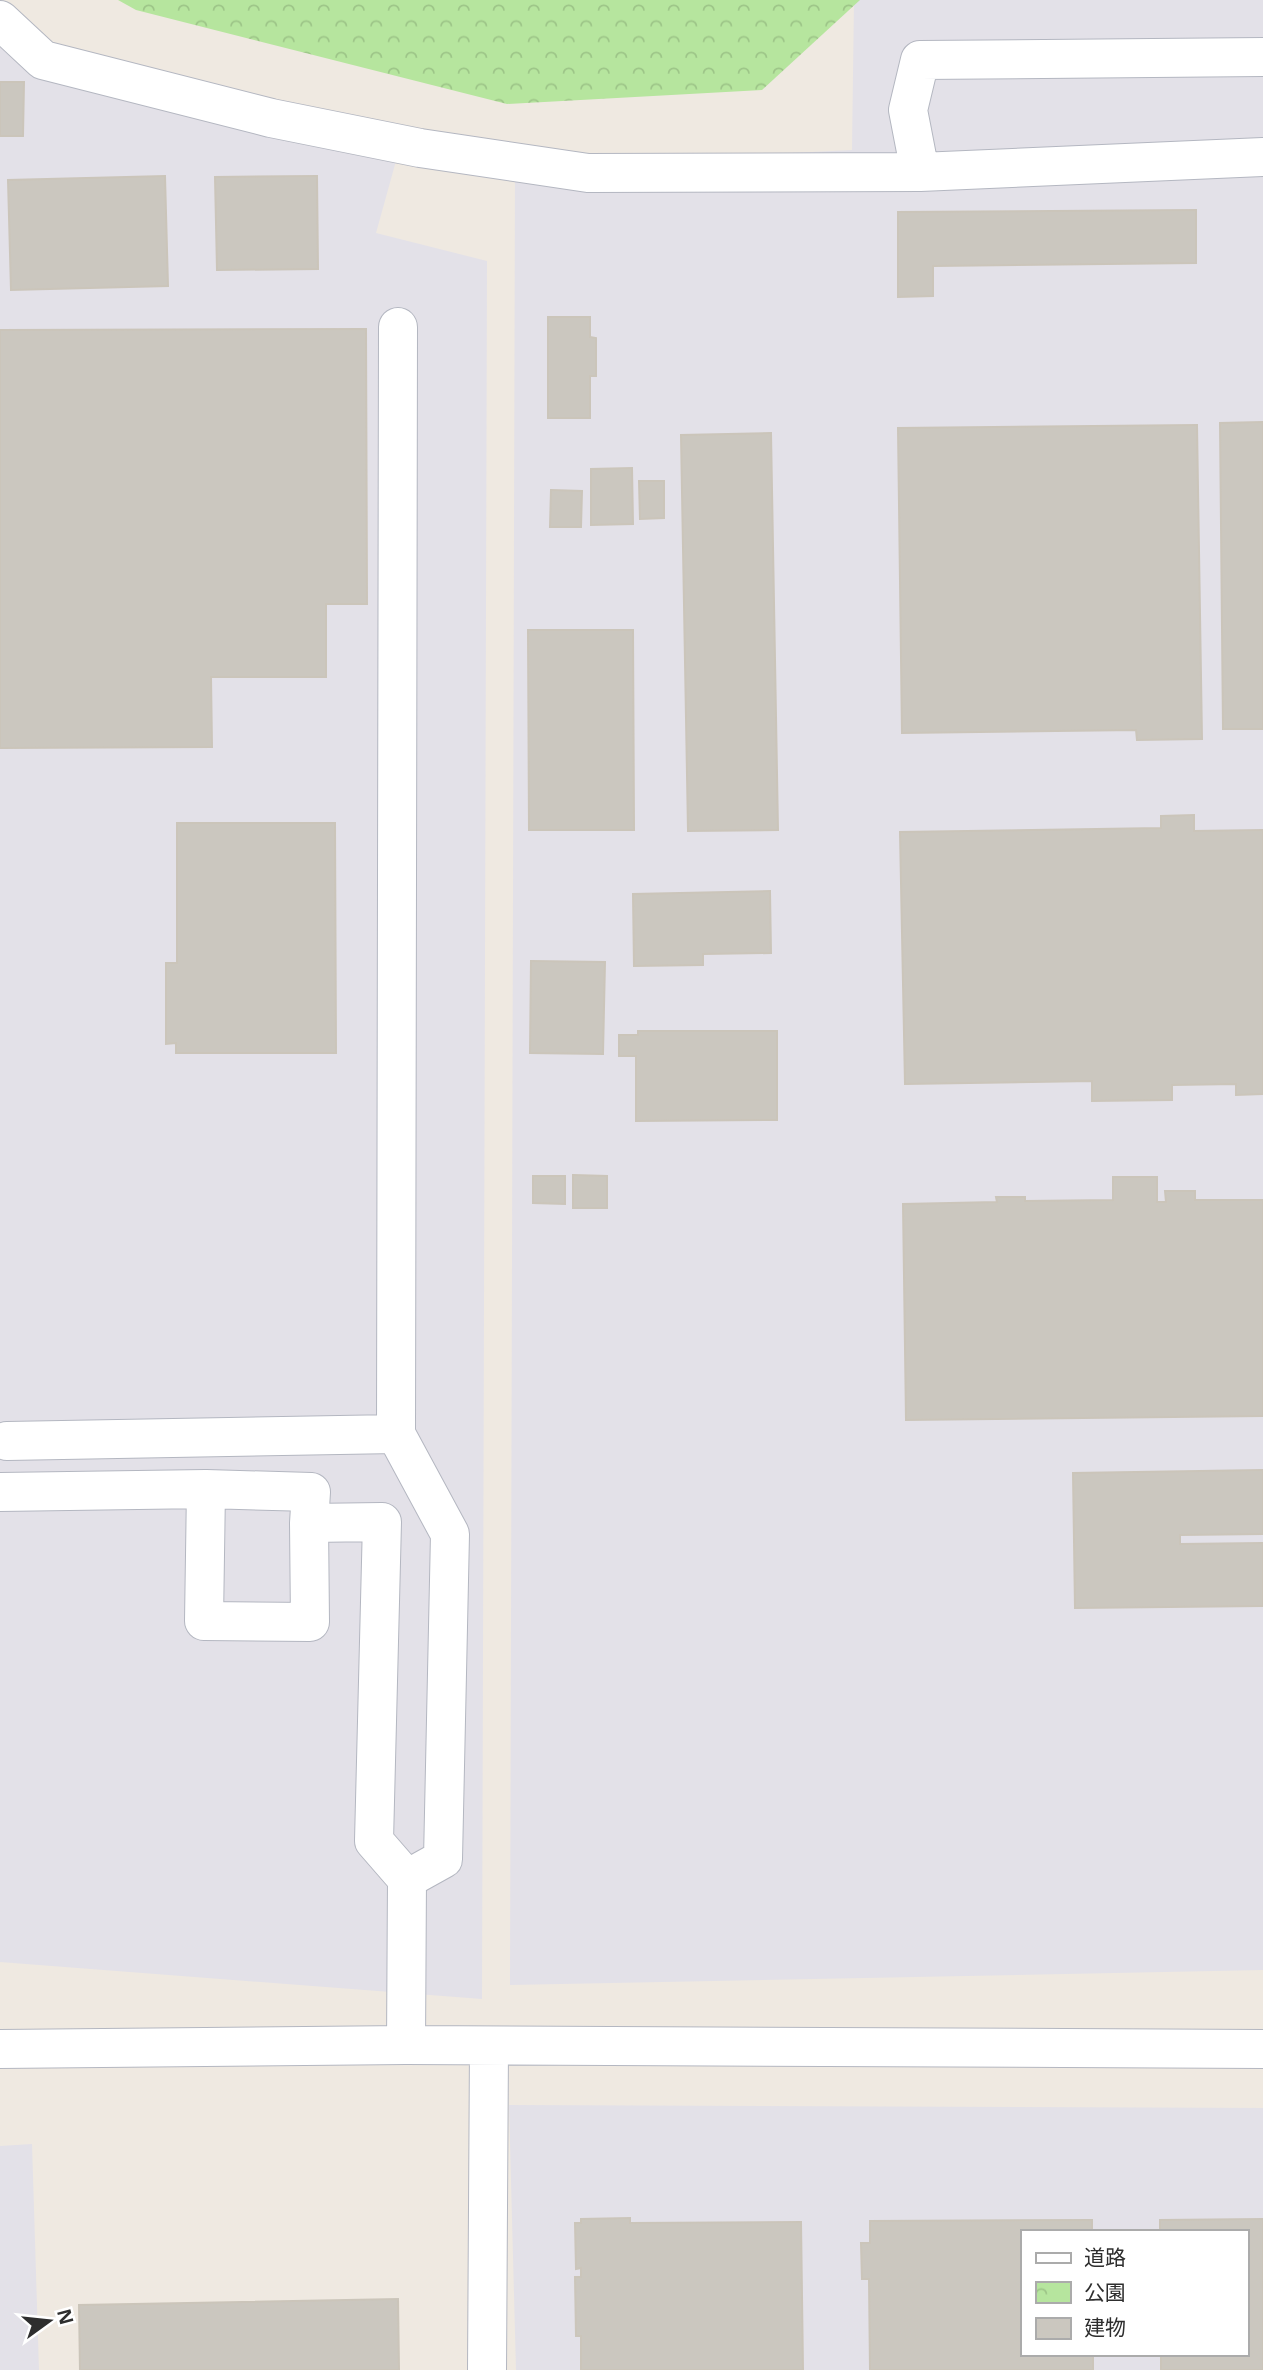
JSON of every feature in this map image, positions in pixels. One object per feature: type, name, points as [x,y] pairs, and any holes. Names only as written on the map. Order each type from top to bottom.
[{"type":"street","points":[[0,20],[43,60],[271,118],[420,148],[588,173],[920,172],[1263,157]]},
{"type":"street","points":[[920,172],[908,110],[920,60],[1263,57]]},
{"type":"street","points":[[398,327],[396,1434],[450,1534],[443,1859],[407,1879]]},
{"type":"street","points":[[6,1441],[396,1434]]},
{"type":"street","points":[[0,1492],[206,1489],[311,1492],[310,1622],[204,1621],[206,1489]]},
{"type":"street","points":[[309,1523],[382,1522],[374,1841],[407,1879],[406,2045]]},
{"type":"street","points":[[0,2049],[406,2045],[1263,2049]]},
{"type":"street","points":[[487,2370],[489,2046]]},
{"type":"shaded area","points":[[854,0],[1263,0],[1263,1970],[510,1985],[515,167],[852,150]]},
{"type":"shaded area","points":[[0,2],[48,47],[404,132],[376,233],[487,261],[482,1999],[0,1962]]},
{"type":"shaded area","points":[[509,2105],[1263,2108],[1263,2370],[516,2370]]},
{"type":"shaded area","points":[[32,2144],[39,2370],[0,2370],[0,2146]]},
{"type":"green space","points":[[118,0],[860,0],[762,90],[507,104],[136,10]]},
{"type":"building","points":[[0,82],[24,82],[23,136],[0,136]]},
{"type":"building","points":[[165,176],[168,286],[11,290],[8,180]]},
{"type":"building","points":[[317,176],[318,269],[217,270],[215,177]]},
{"type":"building","points":[[1196,210],[1196,263],[933,266],[933,296],[898,297],[898,212]]},
{"type":"building","points":[[548,317],[590,317],[590,337],[596,338],[596,376],[590,376],[590,418],[548,418]]},
{"type":"building","points":[[366,329],[367,604],[326,604],[326,677],[211,677],[212,747],[0,748],[0,330]]},
{"type":"building","points":[[1263,422],[1263,729],[1223,729],[1220,423]]},
{"type":"building","points":[[1197,425],[1202,739],[1137,740],[1136,730],[902,733],[898,428]]},
{"type":"building","points":[[771,433],[778,830],[688,831],[681,435]]},
{"type":"building","points":[[632,468],[633,524],[591,525],[591,469]]},
{"type":"building","points":[[639,481],[664,481],[664,518],[640,519]]},
{"type":"building","points":[[551,490],[582,491],[581,527],[550,527]]},
{"type":"building","points":[[528,630],[633,630],[634,830],[529,830]]},
{"type":"building","points":[[1194,815],[1194,831],[1263,830],[1263,1094],[1236,1095],[1236,1084],[1172,1085],[1172,1100],[1092,1101],[1092,1081],[905,1084],[900,832],[1161,828],[1161,816]]},
{"type":"building","points":[[177,823],[335,823],[336,1053],[176,1053],[176,1043],[166,1044],[166,963],[177,963]]},
{"type":"building","points":[[770,891],[771,953],[703,954],[703,965],[634,966],[633,894]]},
{"type":"building","points":[[531,961],[605,962],[603,1054],[530,1053]]},
{"type":"building","points":[[638,1031],[777,1031],[777,1120],[636,1121],[636,1056],[619,1056],[619,1035],[638,1035]]},
{"type":"building","points":[[573,1175],[607,1176],[607,1208],[573,1208]]},
{"type":"building","points":[[533,1176],[565,1176],[565,1204],[533,1203]]},
{"type":"building","points":[[1113,1177],[1157,1177],[1157,1202],[1166,1202],[1165,1191],[1195,1191],[1195,1200],[1263,1200],[1263,1416],[906,1420],[903,1204],[997,1202],[996,1197],[1025,1197],[1025,1201],[1113,1200]]},
{"type":"building","points":[[1263,1470],[1263,1534],[1180,1535],[1180,1544],[1263,1543],[1263,1606],[1075,1608],[1073,1473]]},
{"type":"building","points":[[630,2218],[630,2223],[801,2222],[803,2370],[581,2370],[581,2336],[576,2336],[575,2277],[581,2277],[581,2268],[576,2269],[575,2223],[581,2223],[581,2219]]},
{"type":"building","points":[[1263,2219],[1263,2370],[1161,2370],[1161,2356],[1249,2356],[1249,2230],[1160,2230],[1160,2220]]},
{"type":"building","points":[[1092,2220],[1092,2230],[1021,2230],[1021,2356],[1093,2356],[1093,2370],[870,2370],[869,2279],[862,2279],[861,2243],[870,2243],[870,2221]]},
{"type":"building","points":[[398,2299],[399,2370],[80,2370],[79,2305]]}]
